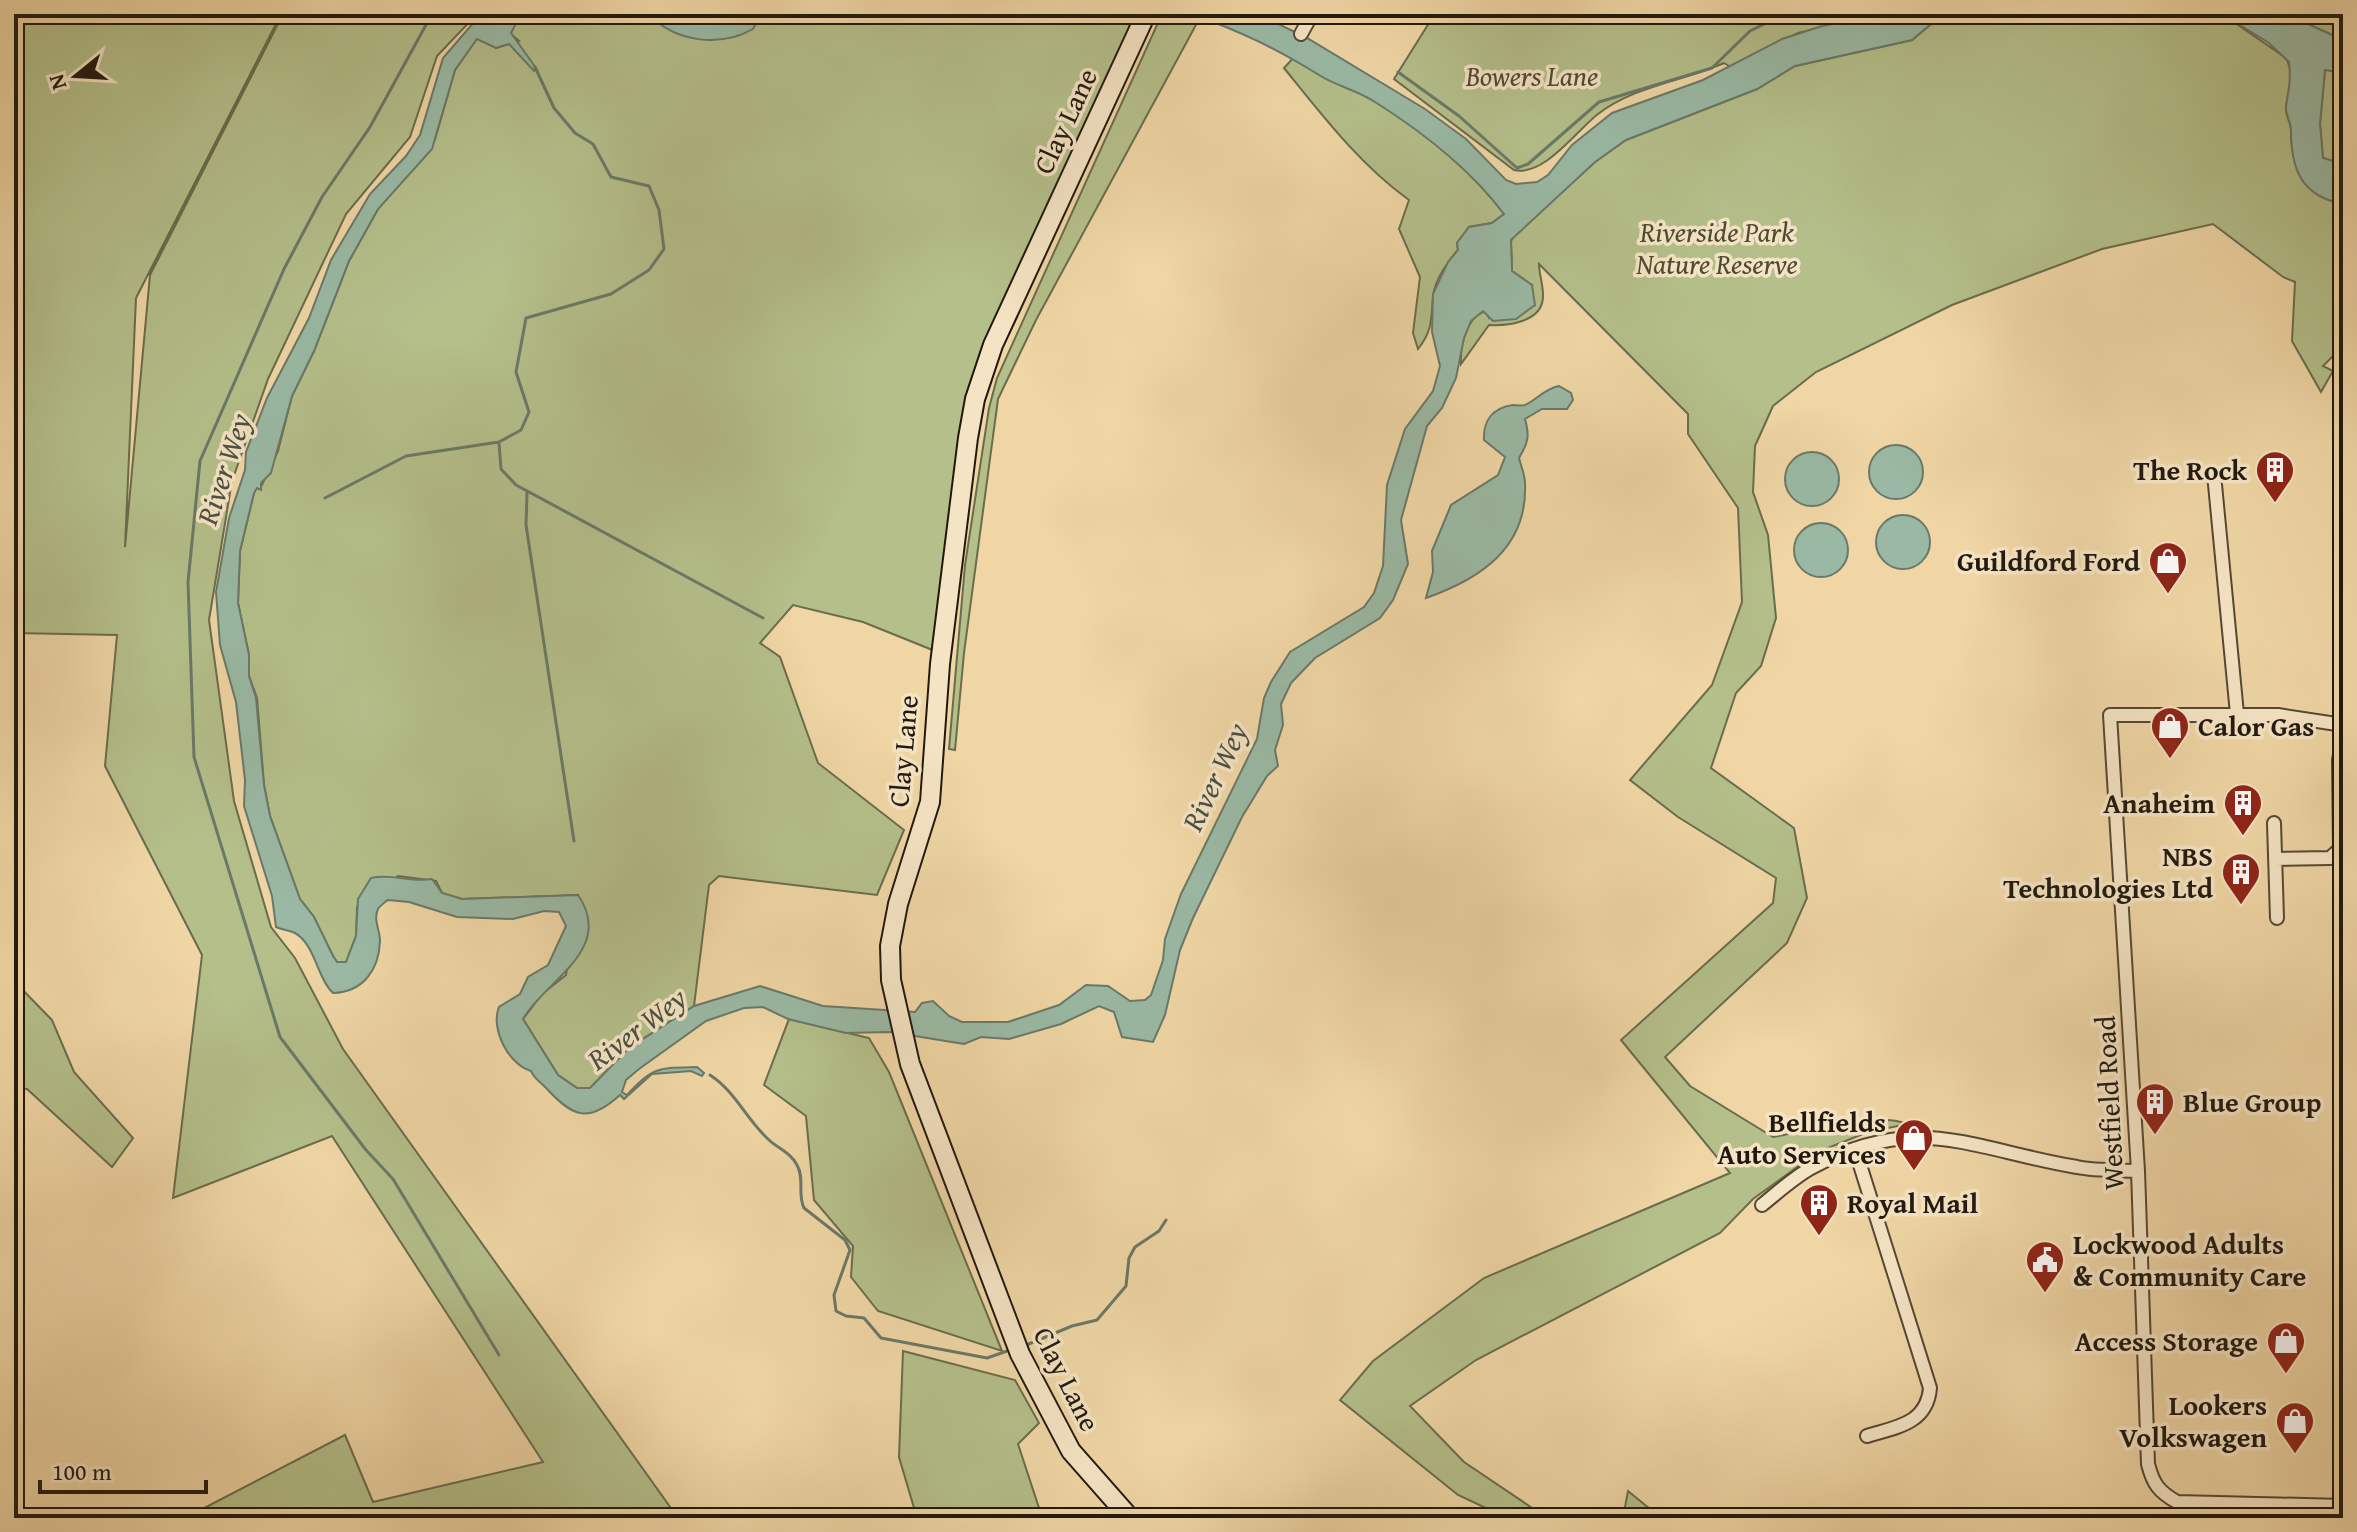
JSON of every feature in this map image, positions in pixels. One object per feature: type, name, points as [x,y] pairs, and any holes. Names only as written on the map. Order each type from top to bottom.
[{"type":"street","name":"Clay Lane","points":[[1130,1518],[1071,1451],[1017,1347],[902,1036],[889,962],[898,904],[930,802],[938,677],[975,399],[993,345],[1146,14]]},
{"type":"street","points":[[1301,34],[1312,14]]},
{"type":"street","points":[[2214,474],[2237,714],[2311,718],[2343,725]]},
{"type":"street","name":"Westfield Road","points":[[2237,714],[2110,715],[2138,1171],[2148,1453],[2153,1482],[2161,1494],[2177,1502],[2343,1506]]},
{"type":"street","points":[[2275,859],[2330,858],[2340,849],[2339,760],[2343,739]]},
{"type":"street","points":[[2274,823],[2277,918]]},
{"type":"street","points":[[1762,1205],[1809,1169],[1855,1149],[1893,1138],[1935,1136],[2078,1168],[2138,1171]]},
{"type":"street","points":[[1855,1149],[1930,1388],[1929,1402],[1914,1421],[1867,1436]]},
{"type":"green space","points":[[14,14],[281,14],[136,298],[125,547],[150,275],[283,14],[477,14],[437,56],[410,137],[346,214],[268,379],[232,481],[209,620],[234,801],[271,927],[295,958],[343,1049],[678,1518],[185,1518],[345,1435],[373,1502],[543,1462],[332,1136],[173,1198],[202,955],[105,766],[117,635],[14,633]]},
{"type":"green space","points":[[521,14],[648,14],[655,21],[699,35],[728,38],[752,27],[761,14],[1137,14],[982,356],[935,651],[863,622],[793,605],[760,643],[780,657],[818,763],[904,830],[877,895],[719,876],[709,885],[694,1006],[629,1048],[590,1088],[577,1088],[558,1075],[523,1019],[542,994],[566,975],[578,895],[462,899],[442,893],[436,881],[398,876],[357,907],[356,936],[346,962],[337,962],[314,917],[300,899],[270,816],[264,785],[257,698],[249,676],[249,655],[238,603],[240,551],[254,493],[256,488],[260,489],[278,451],[292,396],[314,351],[349,261],[378,209],[435,139],[455,70],[477,38],[496,48],[519,41],[510,33]]},
{"type":"green space","points":[[1162,14],[1192,14],[1197,23],[1036,320],[998,399],[964,653],[955,750],[949,749],[965,565],[989,408],[997,378]]},
{"type":"green space","name":"Bowers Lane","points":[[1416,14],[1645,14],[1657,21],[1649,14],[1887,14],[1798,33],[1731,67],[1724,63],[1643,90],[1598,114],[1537,167],[1514,170],[1394,79],[1429,23]]},
{"type":"green space","name":"Riverside Park Nature Reserve","points":[[1943,14],[2222,14],[2286,58],[2290,76],[2286,110],[2297,168],[2309,187],[2343,204],[2343,362],[2334,355],[2323,366],[2333,371],[2321,392],[2292,341],[2295,282],[2283,277],[2213,224],[2102,249],[1952,305],[1816,372],[1773,406],[1755,446],[1753,492],[1768,535],[1776,618],[1761,666],[1736,693],[1711,768],[1794,828],[1807,898],[1787,943],[1665,1057],[1690,1086],[1773,1137],[1860,1121],[1908,1124],[1868,1132],[1818,1152],[1753,1199],[1720,1233],[1476,1360],[1410,1406],[1464,1462],[1547,1518],[1507,1518],[1458,1495],[1340,1400],[1373,1361],[1484,1278],[1730,1173],[1621,1040],[1773,903],[1776,878],[1678,817],[1630,780],[1712,685],[1742,602],[1738,508],[1688,434],[1688,414],[1539,264],[1543,295],[1538,311],[1515,323],[1489,325],[1461,364],[1463,340],[1469,325],[1479,314],[1486,311],[1489,318],[1532,285],[1512,271],[1511,241],[1515,234],[1595,162],[1626,140],[1757,89],[1795,66],[1912,40]]},
{"type":"green space","points":[[2286,14],[2343,14],[2343,40]]},
{"type":"green space","points":[[1294,57],[1375,101],[1410,125],[1461,167],[1504,214],[1492,223],[1469,227],[1457,243],[1458,250],[1436,284],[1429,330],[1418,349],[1413,333],[1420,277],[1399,229],[1409,200],[1358,155],[1284,68]]},
{"type":"green space","points":[[2329,68],[2343,73],[2343,164],[2323,158],[2320,124],[2325,70]]},
{"type":"green space","points":[[14,981],[52,1020],[74,1072],[133,1138],[112,1167],[27,1089],[14,1088]]},
{"type":"green space","points":[[789,1019],[869,1038],[889,1072],[1002,1351],[878,1311],[851,1277],[853,1246],[814,1200],[806,1116],[764,1085]]},
{"type":"green space","points":[[903,1351],[1015,1380],[1039,1423],[1018,1444],[1039,1508],[960,1518],[917,1518],[899,1457]]},
{"type":"green space","points":[[1628,1491],[1661,1518],[1623,1518]]},
{"type":"shaded area","points":[[481,14],[521,14],[511,33],[536,68],[534,71],[509,44],[496,48],[477,39],[455,70],[432,149],[378,209],[349,261],[314,351],[292,396],[271,473],[261,483],[261,490],[257,488],[254,493],[240,551],[238,603],[249,655],[249,676],[256,698],[270,816],[300,899],[314,917],[337,962],[346,962],[356,936],[358,899],[371,878],[432,879],[442,893],[462,899],[578,895],[587,915],[588,932],[583,949],[523,1019],[558,1075],[577,1088],[590,1088],[629,1048],[694,1006],[760,986],[823,1006],[915,1012],[922,1003],[933,1001],[949,1016],[962,1022],[1008,1022],[1059,1005],[1086,985],[1108,986],[1130,1001],[1145,1000],[1151,995],[1163,960],[1165,939],[1181,894],[1257,739],[1264,698],[1271,682],[1290,652],[1364,607],[1374,593],[1383,566],[1387,485],[1405,429],[1433,391],[1440,366],[1432,332],[1433,294],[1448,262],[1458,250],[1457,243],[1469,227],[1492,223],[1504,214],[1444,152],[1375,102],[1258,41],[1192,14],[1258,14],[1307,38],[1425,109],[1466,139],[1506,180],[1516,184],[1537,182],[1548,175],[1572,145],[1612,113],[1703,80],[1782,39],[1822,26],[1887,14],[1943,14],[1912,40],[1795,66],[1757,89],[1626,140],[1595,162],[1511,240],[1512,271],[1532,285],[1535,305],[1516,319],[1493,321],[1483,311],[1471,321],[1464,338],[1456,378],[1442,408],[1427,426],[1401,520],[1408,564],[1393,600],[1380,618],[1315,658],[1291,683],[1281,704],[1283,725],[1275,750],[1278,766],[1267,776],[1242,817],[1193,918],[1180,950],[1165,1015],[1153,1042],[1122,1037],[1114,1012],[1099,1006],[1061,1024],[1009,1039],[981,1037],[964,1044],[890,1032],[846,1033],[788,1019],[763,1007],[744,1008],[706,1021],[639,1069],[626,1080],[622,1092],[627,1095],[644,1079],[658,1070],[697,1067],[704,1073],[702,1076],[691,1071],[652,1074],[624,1099],[620,1095],[599,1110],[582,1113],[565,1106],[531,1071],[515,1062],[503,1045],[497,1025],[499,1007],[520,994],[528,977],[548,965],[566,926],[559,912],[544,911],[513,919],[457,917],[409,902],[388,900],[377,913],[380,941],[373,970],[353,989],[333,993],[302,938],[276,927],[272,896],[244,806],[245,780],[236,702],[220,645],[216,592],[229,518],[245,470],[246,452],[267,398],[309,318],[331,260],[370,194],[406,156],[420,135],[443,58]]},
{"type":"shaded area","points":[[648,14],[761,14],[753,29],[726,39],[712,40],[671,31]]},
{"type":"shaded area","points":[[2222,14],[2286,14],[2343,40],[2343,73],[2325,70],[2320,124],[2323,158],[2343,164],[2343,204],[2317,195],[2301,179],[2296,168],[2286,109],[2289,62],[2269,43]]},
{"type":"shaded area","points":[[1559,386],[1571,393],[1573,400],[1567,409],[1542,409],[1525,419],[1527,439],[1519,458],[1525,480],[1524,506],[1509,543],[1482,570],[1426,598],[1433,572],[1432,551],[1451,505],[1498,475],[1505,457],[1484,440],[1490,416],[1499,409],[1525,405]]},
{"type":"shaded area","points":[[1896,445],[1915,453],[1923,472],[1915,491],[1896,499],[1877,491],[1869,472],[1877,453]]},
{"type":"shaded area","points":[[1812,452],[1831,460],[1839,479],[1831,498],[1812,506],[1793,498],[1785,479],[1793,460]]},
{"type":"shaded area","points":[[1903,515],[1922,523],[1930,542],[1922,561],[1903,569],[1884,561],[1876,542],[1884,523]]},
{"type":"shaded area","points":[[1821,523],[1840,531],[1848,550],[1840,569],[1821,577],[1802,569],[1794,550],[1802,531]]},
{"type":"waterway","name":"River Wey","points":[[432,14],[370,127],[322,197],[284,269],[200,461],[188,582],[194,757],[280,1037],[366,1150],[393,1179],[499,1355]]},
{"type":"waterway","points":[[1398,72],[1459,116],[1517,168],[1528,164],[1599,102],[1712,68],[1750,31],[1785,14]]},
{"type":"waterway","points":[[325,498],[406,456],[499,442],[521,430],[529,412],[516,372],[526,318],[611,294],[649,270],[664,249],[659,210],[649,186],[611,177],[593,144],[575,133],[554,108],[535,67]]},
{"type":"waterway","points":[[499,443],[501,469],[516,485],[763,618]]},
{"type":"waterway","points":[[527,493],[526,525],[574,841]]},
{"type":"waterway","points":[[710,1075],[727,1089],[761,1132],[794,1161],[799,1170],[804,1208],[845,1240],[850,1250],[834,1295],[836,1311],[846,1316],[864,1318],[881,1338],[987,1358],[1013,1349]]},
{"type":"waterway","points":[[1024,1346],[1072,1326],[1097,1320],[1126,1286],[1129,1258],[1135,1247],[1159,1231],[1166,1220]]},
{"type":"waterway","points":[[1145,1518],[1153,1514]]},
{"type":"place","name":"The Rock","points":[[2275,504]]},
{"type":"place","name":"Guildford Ford","points":[[2168,595]]},
{"type":"place","name":"Calor Gas","points":[[2170,760]]},
{"type":"place","name":"Anaheim","points":[[2243,837]]},
{"type":"place","name":"NBS Technologies Ltd","points":[[2241,906]]},
{"type":"place","name":"Blue Group","points":[[2155,1136]]},
{"type":"place","name":"Bellfields Auto Services","points":[[1914,1172]]},
{"type":"place","name":"Royal Mail","points":[[1819,1237]]},
{"type":"place","name":"Lockwood Adults & Community Care","points":[[2045,1294]]},
{"type":"place","name":"Access Storage","points":[[2286,1375]]},
{"type":"place","name":"Lookers Volkswagen","points":[[2295,1455]]}]
